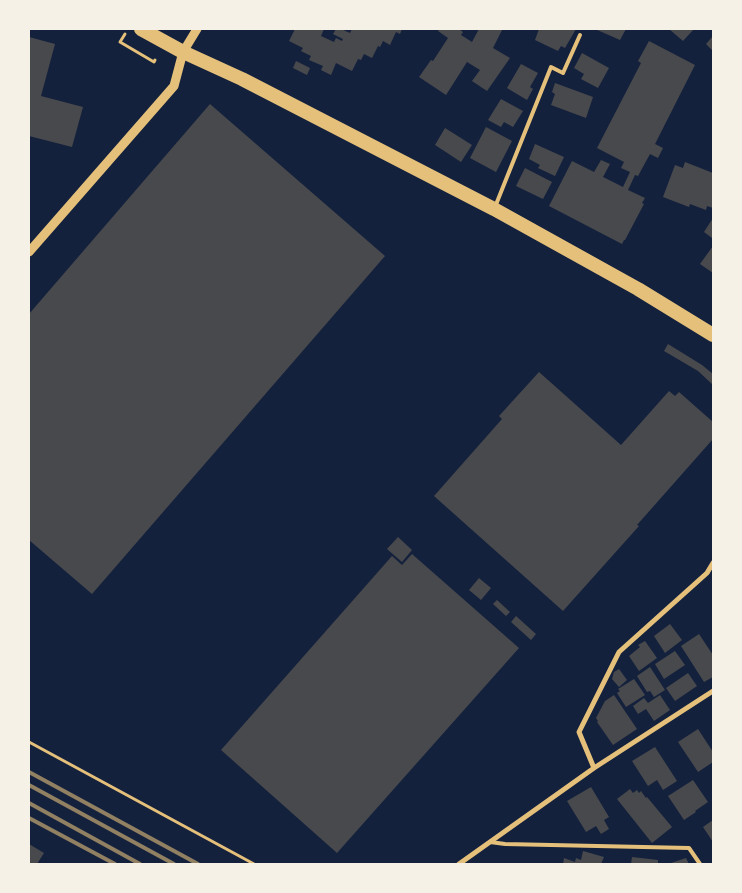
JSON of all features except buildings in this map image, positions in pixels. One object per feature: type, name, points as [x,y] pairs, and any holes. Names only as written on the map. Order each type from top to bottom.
[{"type":"highway","points":[[141,29],[494,209],[638,289],[713,335]]},
{"type":"street","points":[[29,252],[174,86],[183,52],[196,29]]},
{"type":"street","points":[[594,768],[579,732],[619,652],[706,573],[713,564]]},
{"type":"street","points":[[459,864],[594,768],[713,691]]},
{"type":"lane","points":[[494,209],[551,67],[563,73],[580,35]]},
{"type":"lane","points":[[490,842],[505,844],[689,848],[700,864]]},
{"type":"path","points":[[120,42],[154,62],[155,60]]},
{"type":"path","points":[[29,742],[254,864]]},
{"type":"railway","points":[[29,772],[198,864]]},
{"type":"railway","points":[[29,785],[174,864]]},
{"type":"railway","points":[[29,803],[140,864]]},
{"type":"railway","points":[[29,818],[115,864]]}]
